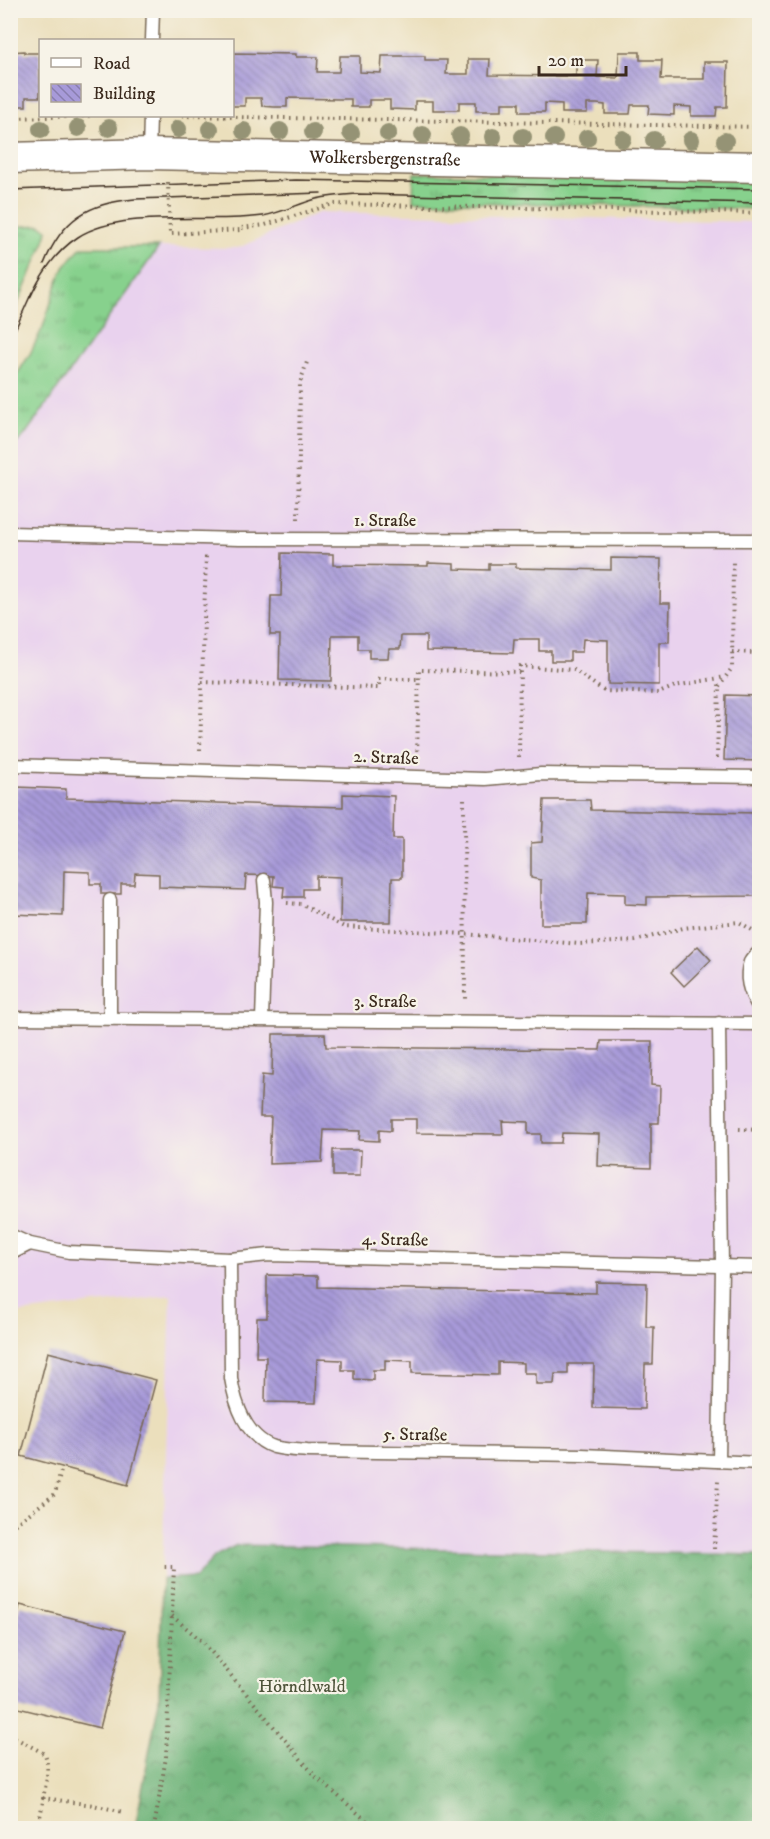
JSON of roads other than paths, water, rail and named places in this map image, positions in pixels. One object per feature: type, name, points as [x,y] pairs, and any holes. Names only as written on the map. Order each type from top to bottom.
[{"type":"street","name":"Wolkersbergenstraße","points":[[10,158],[149,154],[759,167]]},
{"type":"lane","points":[[152,39],[153,10]]},
{"type":"lane","points":[[149,154],[150,117]]},
{"type":"lane","name":"1. Straße","points":[[10,533],[298,539],[759,540]]},
{"type":"lane","name":"2. Straße","points":[[10,765],[464,778],[541,774],[759,777]]},
{"type":"lane","points":[[262,1019],[266,902],[264,880]]},
{"type":"lane","points":[[110,900],[110,1018]]},
{"type":"lane","points":[[759,951],[750,962],[748,985],[759,1009]]},
{"type":"lane","name":"3. Straße","points":[[10,1018],[759,1024]]},
{"type":"lane","points":[[719,1023],[722,1266],[719,1461]]},
{"type":"lane","name":"4. Straße","points":[[10,1235],[30,1244],[69,1252],[230,1259],[269,1255],[759,1267]]},
{"type":"lane","points":[[10,1254],[30,1244]]},
{"type":"lane","name":"5. Straße","points":[[230,1259],[233,1392],[237,1406],[248,1427],[264,1442],[274,1447],[307,1451],[582,1455],[759,1463]]},
{"type":"tram line","points":[[10,190],[296,180],[760,189]]},
{"type":"tram line","points":[[44,264],[51,248],[68,225],[90,209],[118,201],[321,193]]},
{"type":"tram line","points":[[30,298],[39,280],[62,249],[78,237],[97,228],[118,223],[142,220],[263,216],[316,199],[357,194],[760,203]]},
{"type":"tram line","points":[[10,341],[32,292]]},
{"type":"park label","name":"Hörndlwald","points":[[302,1687]]}]
